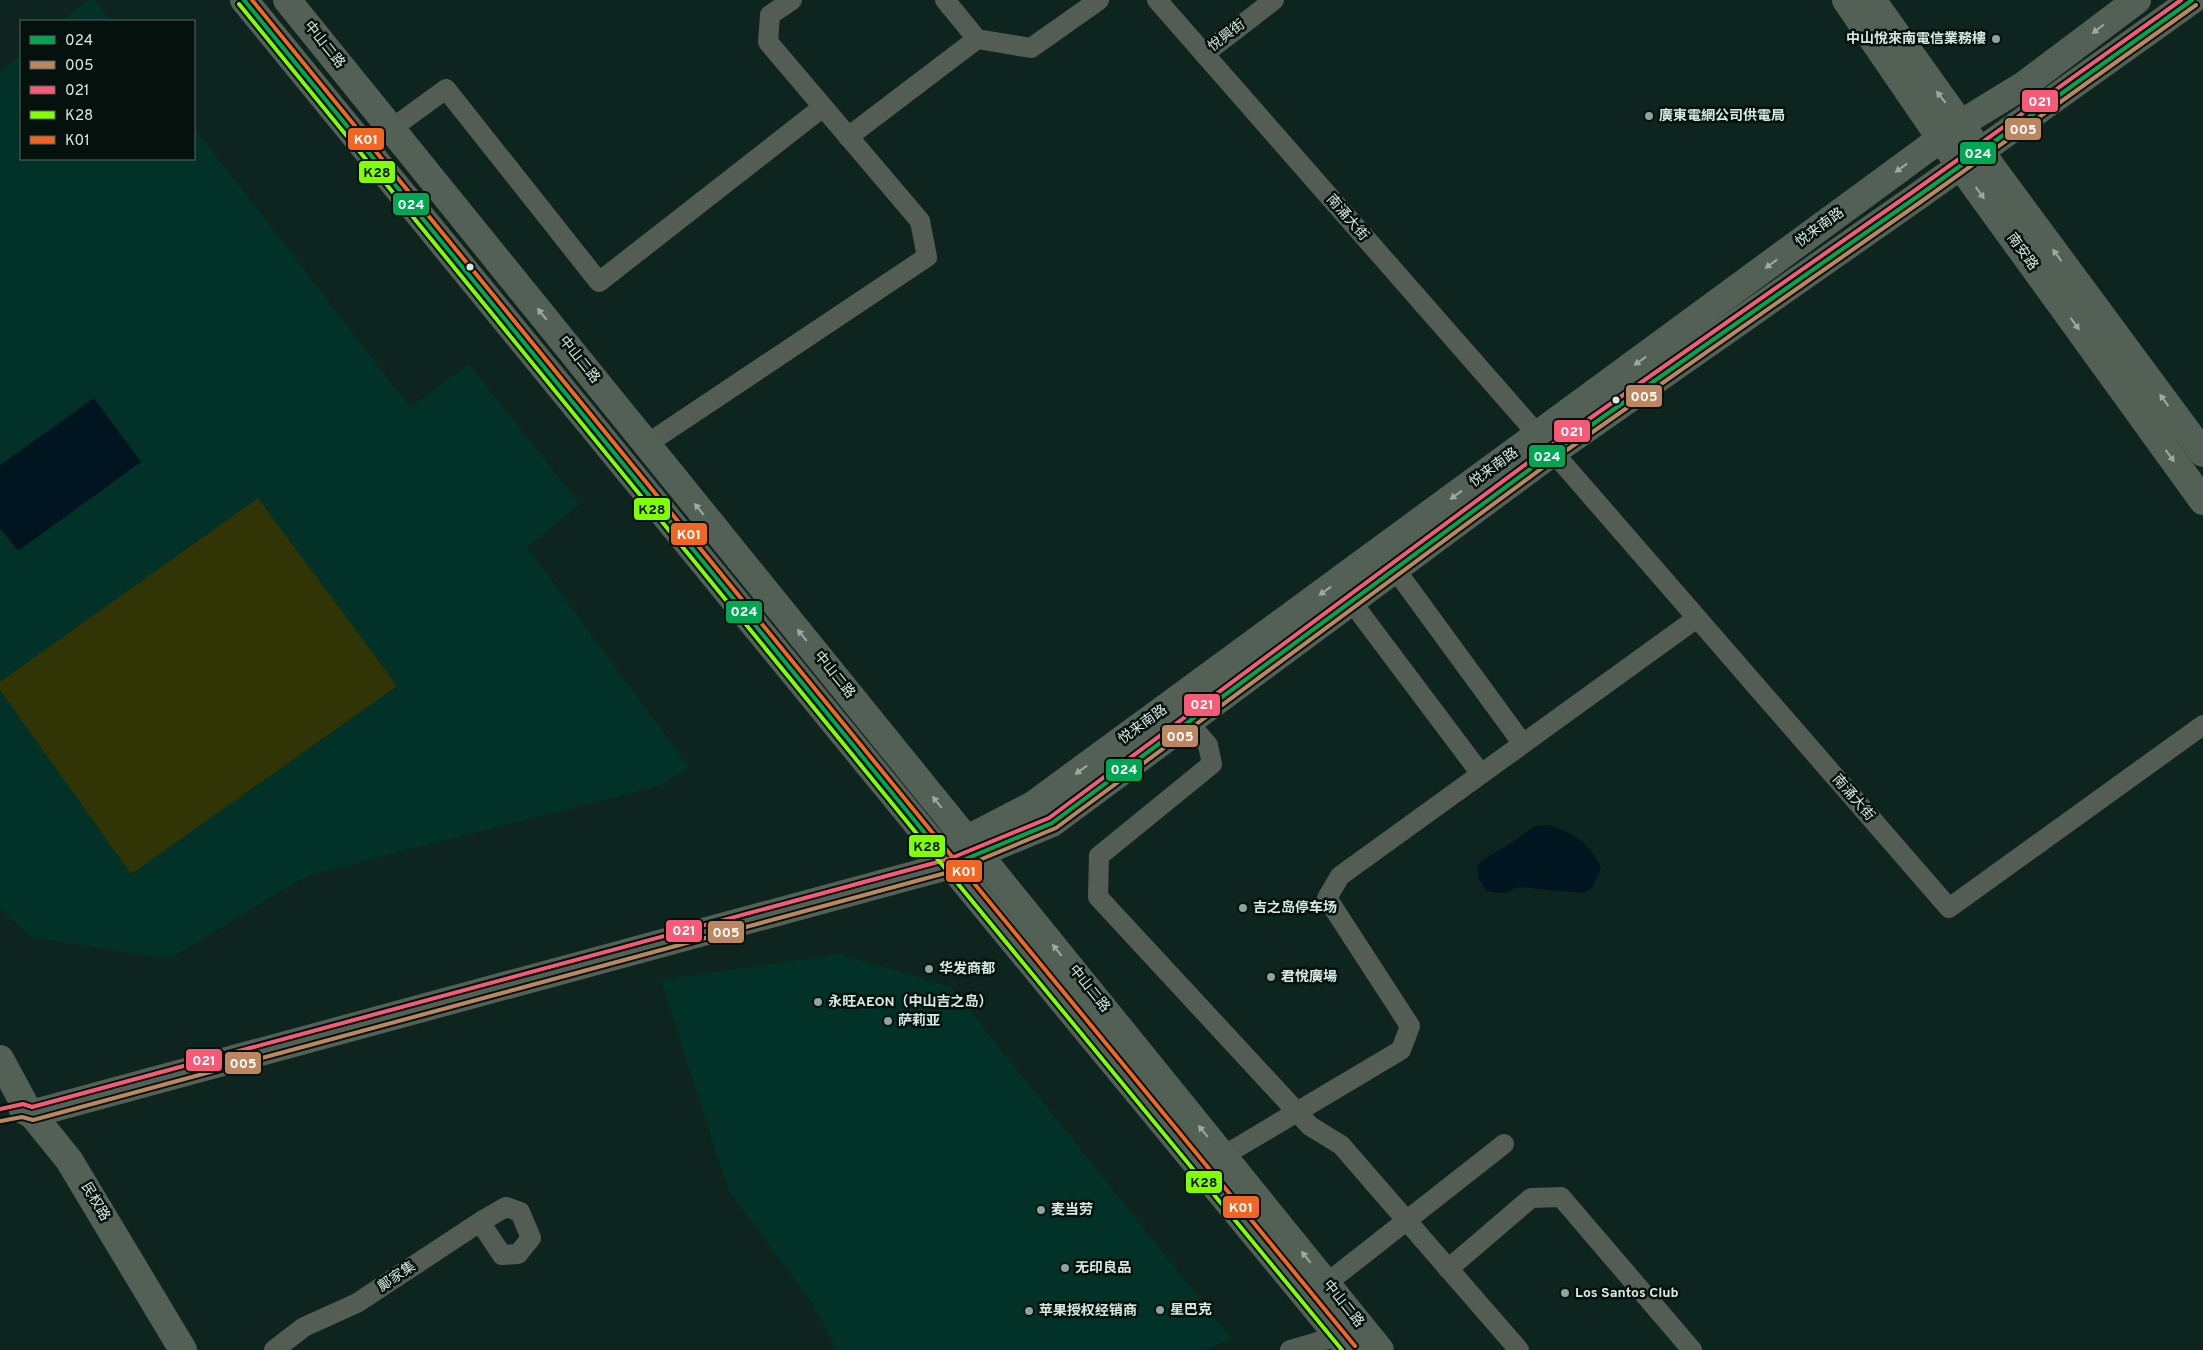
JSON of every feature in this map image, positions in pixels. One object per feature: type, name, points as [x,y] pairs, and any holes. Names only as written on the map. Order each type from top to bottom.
[{"type":"street","name":"中山二路","points":[[244,0],[945,859],[1344,1343]]},
{"type":"street","name":"中山二路","points":[[287,0],[1380,1350]]},
{"type":"street","points":[[647,444],[927,257],[920,221],[768,42],[770,15],[792,0]]},
{"type":"street","points":[[945,0],[977,39],[1031,48],[1100,0]]},
{"type":"street","name":"南涌大街","points":[[1157,0],[1948,908],[2203,725]]},
{"type":"street","name":"悅興街","points":[[1204,54],[1274,0]]},
{"type":"street","name":"南安路","points":[[1846,0],[1951,131],[2203,500]]},
{"type":"street","name":"南安路","points":[[1872,0],[1923,74],[1951,131]]},
{"type":"street","name":"悦来南路","points":[[20,1111],[825,888],[945,859],[973,846],[1052,823],[1394,569],[1545,444],[1951,131],[2024,85],[2137,0]]},
{"type":"street","name":"悦来南路","points":[[973,846],[1545,444],[1969,158],[2192,0]]},
{"type":"street","points":[[848,137],[977,39]]},
{"type":"street","points":[[391,129],[446,89],[599,282],[823,107]]},
{"type":"street","name":"南安路","points":[[1969,158],[2203,453]]},
{"type":"street","points":[[1394,569],[1523,744]]},
{"type":"street","points":[[1351,601],[1481,774]]},
{"type":"street","points":[[1223,1156],[1401,1050],[1410,1026],[1327,898],[1340,876],[1697,618]]},
{"type":"street","points":[[1188,722],[1208,745],[1212,764],[1099,856],[1098,897],[1310,1126],[1341,1146],[1407,1220],[1516,1349]]},
{"type":"street","name":"民权路","points":[[0,1060],[20,1111],[69,1160],[183,1350]]},
{"type":"street","points":[[1327,1283],[1504,1144]]},
{"type":"street","points":[[1448,1269],[1531,1198],[1561,1197],[1692,1350]]},
{"type":"street","name":"鄺家集","points":[[274,1350],[304,1327],[358,1303],[480,1222],[506,1207],[520,1212],[531,1238],[518,1254],[502,1255],[480,1222]]},
{"type":"street","points":[[1290,1350],[1344,1343]]},
{"type":"shaded area","points":[[87,0],[95,0],[110,20],[62,20]]},
{"type":"shaded area","points":[[20,55],[20,160],[195,160],[195,128],[410,407],[469,364],[580,504],[527,547],[689,767],[659,786],[306,876],[169,959],[31,937],[0,909],[0,72]]},
{"type":"shaded area","points":[[258,498],[397,686],[131,874],[0,690],[0,682]]},
{"type":"shaded area","name":"华发商都","points":[[840,954],[951,987],[1232,1339],[1205,1350],[837,1350],[811,1302],[728,1190],[661,980]]},
{"type":"water","points":[[94,398],[141,462],[18,551],[0,528],[0,465]]},
{"type":"water","points":[[1549,825],[1574,836],[1592,852],[1601,868],[1592,888],[1582,893],[1518,887],[1504,893],[1486,891],[1479,879],[1477,866],[1484,859],[1535,826]]},
{"type":"transit line","name":"024","points":[[244,0],[951,865],[1052,823],[1553,452],[1918,196],[2192,0]]},
{"type":"transit line","name":"K01","points":[[252,0],[1355,1346]]},
{"type":"transit line","name":"021","points":[[0,1109],[23,1104],[32,1107],[949,859],[1049,818],[1549,447],[1914,191],[2181,0]]},
{"type":"transit line","name":"K28","points":[[239,4],[935,856],[1342,1350]]},
{"type":"transit line","name":"005","points":[[1,1121],[22,1117],[33,1120],[953,871],[1056,828],[1557,457],[1922,201],[2196,5]]},
{"type":"place","name":"中山悅來南電信業務樓","points":[[1996,39]]},
{"type":"place","name":"廣東電網公司供電局","points":[[1649,116]]},
{"type":"place","name":"吉之岛停车场","points":[[1243,908]]},
{"type":"place","name":"华发商都","points":[[929,969]]},
{"type":"place","name":"君悅廣場","points":[[1271,977]]},
{"type":"place","name":"永旺AEON（中山吉之岛）","points":[[818,1002]]},
{"type":"place","name":"萨莉亚","points":[[888,1021]]},
{"type":"place","name":"麦当劳","points":[[1041,1210]]},
{"type":"place","name":"无印良品","points":[[1065,1268]]},
{"type":"place","name":"Los Santos Club","points":[[1565,1293]]},
{"type":"place","name":"星巴克","points":[[1160,1310]]},
{"type":"place","name":"苹果授权经销商","points":[[1029,1311]]}]
